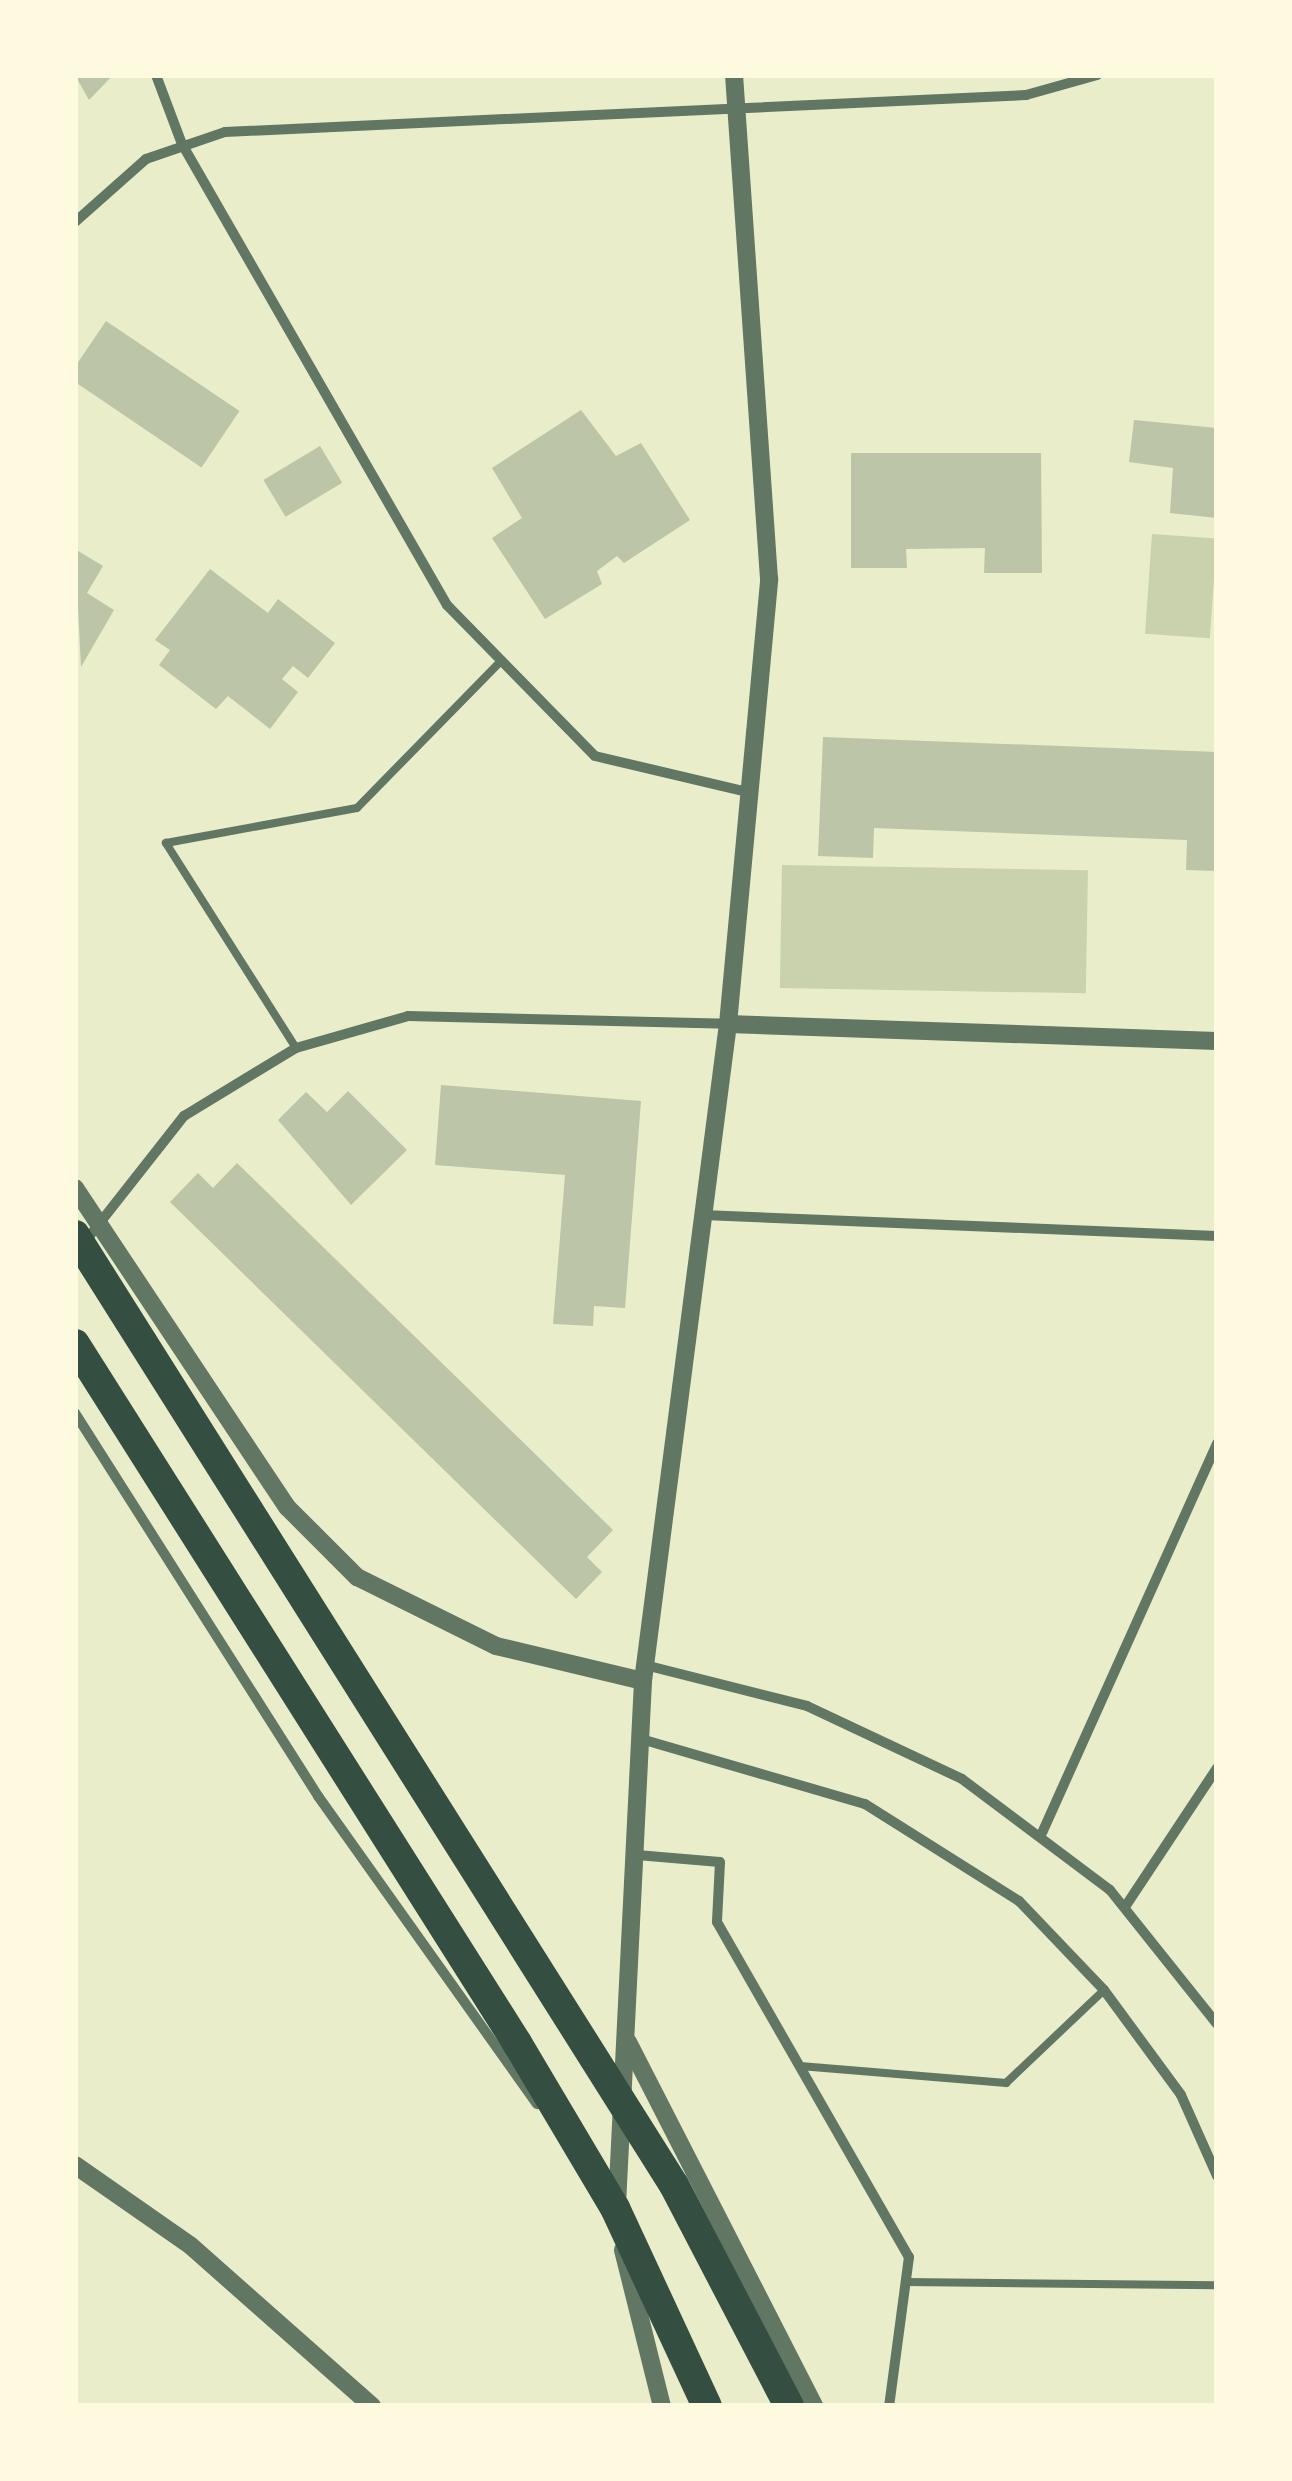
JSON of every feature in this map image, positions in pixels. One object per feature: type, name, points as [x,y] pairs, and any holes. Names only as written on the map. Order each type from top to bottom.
[{"type":"highway","points":[[86,1228],[674,2185],[788,2406]]},
{"type":"highway","points":[[75,1344],[518,2044],[615,2208],[707,2406]]},
{"type":"street","points":[[156,75],[182,144],[403,536],[447,606],[596,756],[747,792]]},
{"type":"street","points":[[662,2406],[616,2221],[644,1673],[728,1024],[770,518],[734,75]]},
{"type":"street","points":[[75,222],[146,159],[225,132],[1026,94],[1096,75]]},
{"type":"street","points":[[75,1260],[86,1228],[184,1116],[296,1048],[408,1016],[1217,1041]]},
{"type":"street","points":[[75,1188],[86,1228],[288,1508],[358,1578],[496,1646],[806,1706],[890,1738],[1042,1832],[1125,1907],[1217,2024]]},
{"type":"street","points":[[703,1214],[1217,1236]]},
{"type":"street","points":[[75,1414],[318,1796],[616,2221]]},
{"type":"street","points":[[1042,1832],[1217,1444]]},
{"type":"street","points":[[642,1739],[865,1804],[1019,1902],[1104,1990],[1181,2095],[1217,2176]]},
{"type":"street","points":[[1125,1907],[1217,1768]]},
{"type":"street","points":[[637,1855],[720,1862],[717,1922],[909,2257],[890,2406]]},
{"type":"street","points":[[628,2042],[814,2406]]},
{"type":"street","points":[[75,2165],[191,2246],[372,2406]]},
{"type":"lane","points":[[296,1048],[166,843],[357,808],[502,660]]},
{"type":"lane","points":[[800,2066],[1006,2083],[1104,1990]]},
{"type":"lane","points":[[906,2282],[1217,2285]]},
{"type":"green space","points":[[1152,534],[1217,539],[1210,638],[1145,634]]},
{"type":"green space","points":[[782,865],[1088,870],[1086,993],[780,988]]},
{"type":"building","points":[[75,75],[113,75],[89,100]]},
{"type":"building","points":[[106,321],[239,411],[201,467],[75,382],[75,367]]},
{"type":"building","points":[[581,410],[616,456],[641,443],[690,520],[624,563],[617,556],[597,571],[602,584],[545,619],[492,538],[522,518],[492,468]]},
{"type":"building","points":[[1134,420],[1217,428],[1217,518],[1170,513],[1173,468],[1129,462]]},
{"type":"building","points":[[320,446],[342,483],[286,517],[263,480]]},
{"type":"building","points":[[851,453],[1041,453],[1042,573],[984,573],[985,548],[906,549],[907,568],[851,568]]},
{"type":"building","points":[[75,549],[103,566],[87,593],[114,610],[81,667]]},
{"type":"building","points":[[210,569],[268,613],[278,599],[335,643],[308,678],[293,666],[282,679],[298,692],[270,729],[228,696],[216,709],[159,665],[170,650],[155,640]]},
{"type":"building","points":[[823,737],[1217,752],[1217,871],[1186,870],[1187,840],[874,828],[873,858],[818,856]]},
{"type":"building","points":[[441,1085],[641,1101],[625,1308],[594,1306],[593,1326],[553,1324],[565,1175],[435,1165]]},
{"type":"building","points":[[348,1091],[407,1150],[351,1205],[278,1120],[306,1092],[327,1112]]},
{"type":"building","points":[[237,1163],[613,1530],[587,1557],[602,1572],[576,1599],[170,1202],[198,1173],[213,1188]]}]
